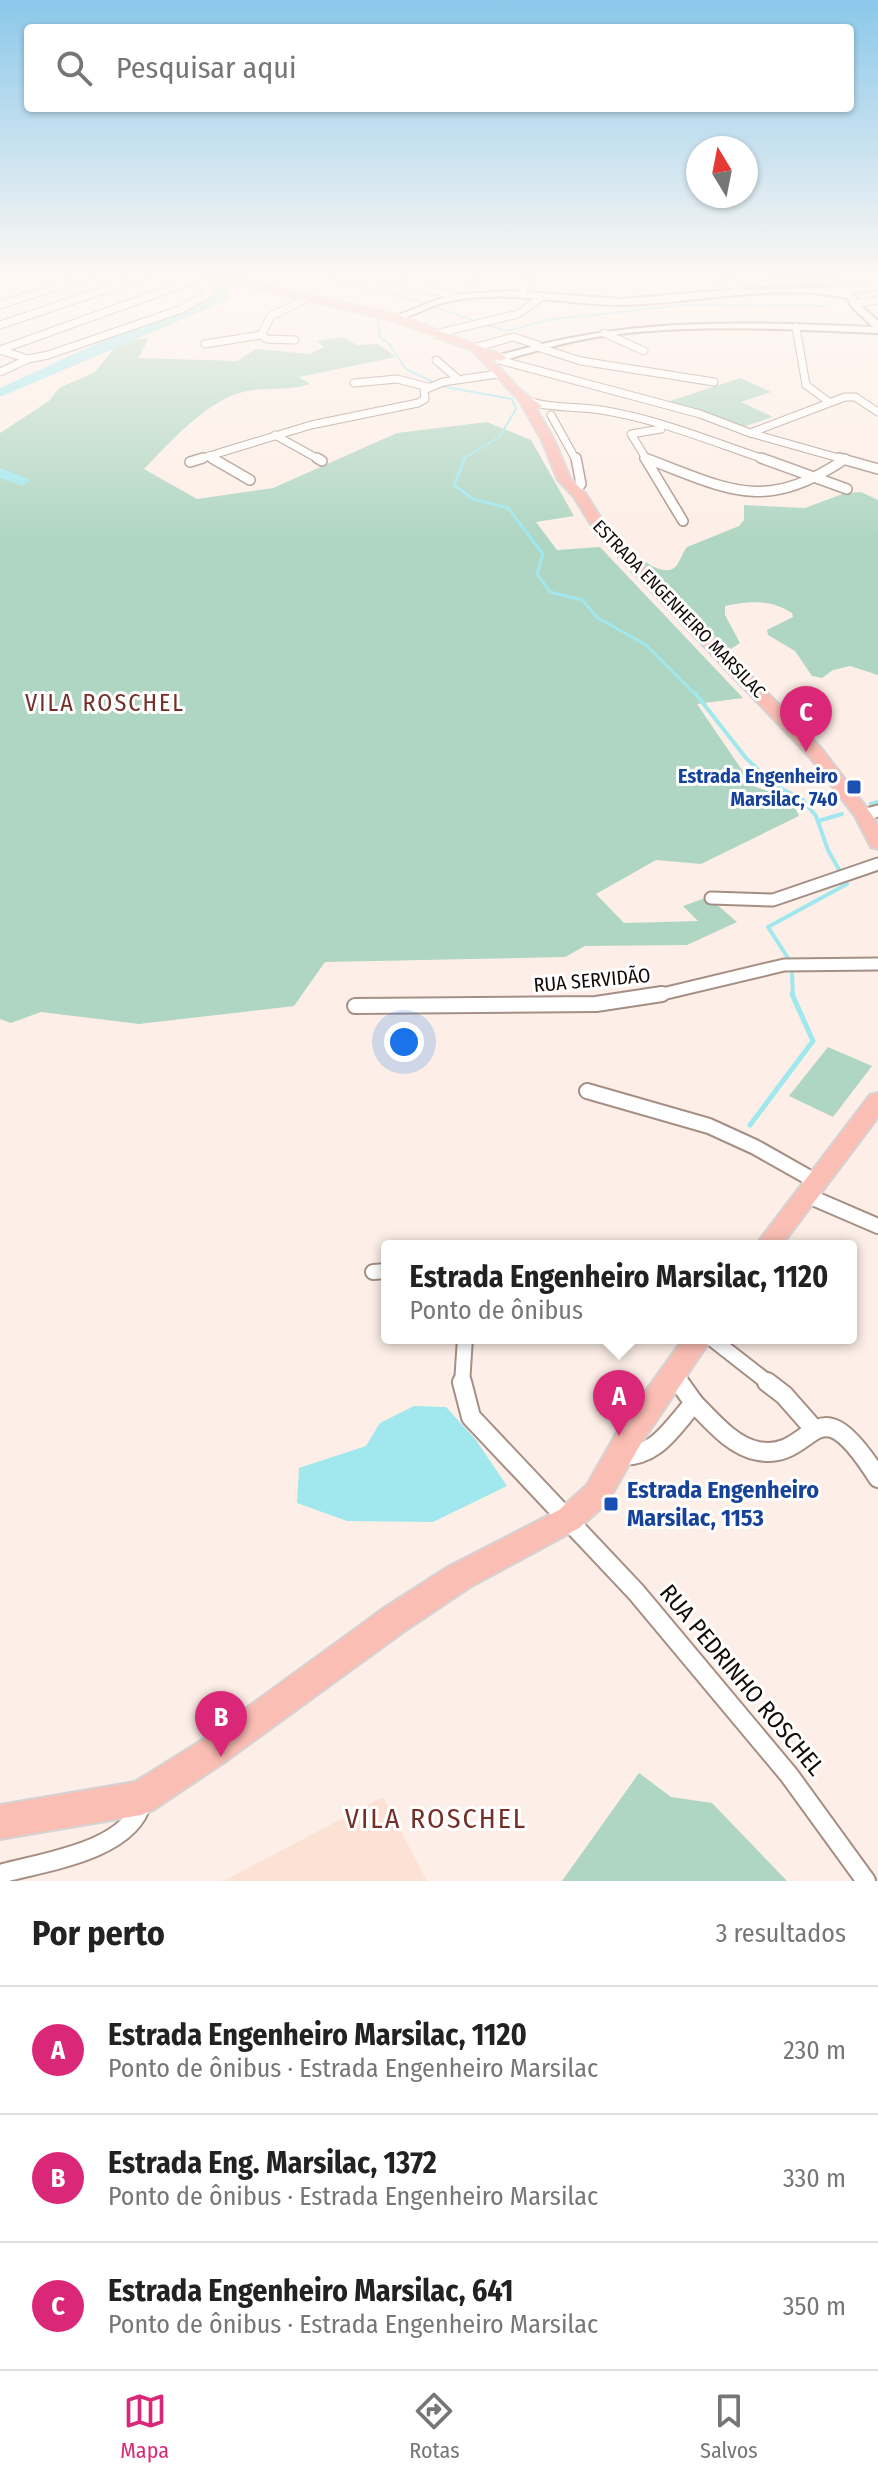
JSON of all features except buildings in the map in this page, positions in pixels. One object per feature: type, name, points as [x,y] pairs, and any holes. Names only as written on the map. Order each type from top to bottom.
[{"type":"main road","name":"ESTRADA ENGENHEIRO MARSILAC","points":[[498,366],[556,431],[578,479],[575,487],[588,513],[602,531],[805,740],[871,813],[878,843]]},
{"type":"main road","points":[[772,1240],[878,1101]]},
{"type":"main road","points":[[0,1822],[141,1798],[215,1750],[446,1585],[569,1519],[597,1494],[618,1456],[695,1344]]},
{"type":"street","points":[[0,372],[12,365]]},
{"type":"street","points":[[442,365],[458,379]]},
{"type":"street","points":[[354,383],[397,379],[428,387],[498,366],[523,365],[700,414],[750,433],[878,469]]},
{"type":"street","points":[[603,365],[714,382]]},
{"type":"street","points":[[803,365],[806,385],[829,402]]},
{"type":"street","points":[[190,462],[275,435],[418,403],[425,399],[424,390],[428,387]]},
{"type":"street","points":[[750,433],[842,398],[855,397],[878,412]]},
{"type":"street","points":[[539,410],[558,407],[620,414],[816,476],[847,489]]},
{"type":"street","points":[[671,429],[633,432],[632,437],[683,521]]},
{"type":"street","points":[[275,435],[322,461]]},
{"type":"street","points":[[209,456],[250,480]]},
{"type":"street","points":[[645,458],[748,493],[775,490],[816,476],[845,459]]},
{"type":"street","points":[[711,898],[773,900],[878,864]]},
{"type":"street","name":"RUA SERVIDÃO","points":[[355,1006],[596,1004],[646,998],[784,965],[878,964]]},
{"type":"street","points":[[587,1091],[709,1126],[746,1142],[811,1188],[878,1226]]},
{"type":"street","name":"RUA PEDRINHO ROSCHEL","points":[[464,1344],[460,1376],[463,1398],[471,1417],[636,1592],[761,1741],[866,1881]]},
{"type":"street","points":[[719,1344],[784,1395],[814,1429]]},
{"type":"street","points":[[674,1375],[694,1403],[741,1445],[755,1450],[782,1449],[814,1429],[830,1427],[849,1437],[878,1478]]},
{"type":"street","points":[[618,1456],[635,1457],[651,1451],[694,1403]]},
{"type":"street","points":[[0,1874],[110,1842],[137,1820],[142,1809],[141,1798]]},
{"type":"shaded area","points":[[383,1797],[427,1881],[223,1881]]},
{"type":"green space","points":[[101,365],[358,365],[299,377],[310,384],[302,386],[234,395],[205,411],[144,469],[197,499],[273,488],[397,433],[487,422],[531,440],[574,516],[536,522],[557,550],[600,547],[743,698],[697,704],[753,786],[791,799],[799,816],[701,864],[656,860],[596,894],[624,923],[698,921],[683,906],[708,897],[737,922],[687,945],[585,946],[565,957],[325,962],[294,1006],[139,1024],[41,1012],[11,1023],[0,1019],[0,433],[49,401],[59,388],[95,372]]},
{"type":"green space","points":[[740,378],[771,392],[741,402],[773,417],[742,427],[664,403]]},
{"type":"green space","points":[[861,492],[878,500],[878,675],[850,666],[833,670],[822,678],[812,676],[795,651],[768,635],[767,630],[793,617],[784,608],[768,603],[725,606],[725,615],[740,643],[729,650],[677,597],[669,595],[633,560],[635,556],[656,568],[672,569],[687,547],[739,526],[744,520],[744,505],[805,508],[845,493]]},
{"type":"green space","points":[[828,1047],[872,1066],[833,1117],[789,1096]]},
{"type":"green space","points":[[639,1773],[671,1797],[712,1803],[787,1881],[562,1881]]},
{"type":"water","points":[[414,1406],[446,1407],[476,1440],[507,1486],[433,1522],[347,1521],[297,1503],[299,1468],[366,1446],[380,1423]]},
{"type":"waterway","points":[[0,393],[62,365]]},
{"type":"waterway","points":[[403,365],[433,382]]},
{"type":"waterway","points":[[440,386],[512,399],[516,409],[500,436],[465,458]]},
{"type":"waterway","points":[[465,458],[454,485],[473,499],[508,508],[543,554],[537,574],[550,592],[582,600],[598,618],[646,645],[696,695]]},
{"type":"waterway","points":[[0,473],[22,481]]},
{"type":"waterway","points":[[695,693],[746,758],[774,785],[802,799],[816,816],[828,850],[847,884],[768,927],[788,958]]},
{"type":"waterway","points":[[871,804],[878,802]]},
{"type":"waterway","points":[[818,821],[842,814]]},
{"type":"waterway","points":[[792,974],[793,996]]},
{"type":"waterway","points":[[750,1125],[813,1041],[792,994]]},
{"type":"place","name":"Estrada Engenheiro Marsilac, 641","points":[[806,752]]},
{"type":"place","name":"Estrada Engenheiro Marsilac, 740","points":[[854,787]]},
{"type":"place","name":"Estrada Engenheiro Marsilac, 1120","points":[[619,1436]]},
{"type":"place","name":"Estrada Engenheiro Marsilac, 1153","points":[[611,1504]]},
{"type":"place","name":"Estrada Eng. Marsilac, 1372","points":[[221,1757]]},
{"type":"district","name":"VILA ROSCHEL","points":[[105,703]]},
{"type":"district","name":"VILA ROSCHEL","points":[[436,1818]]}]
